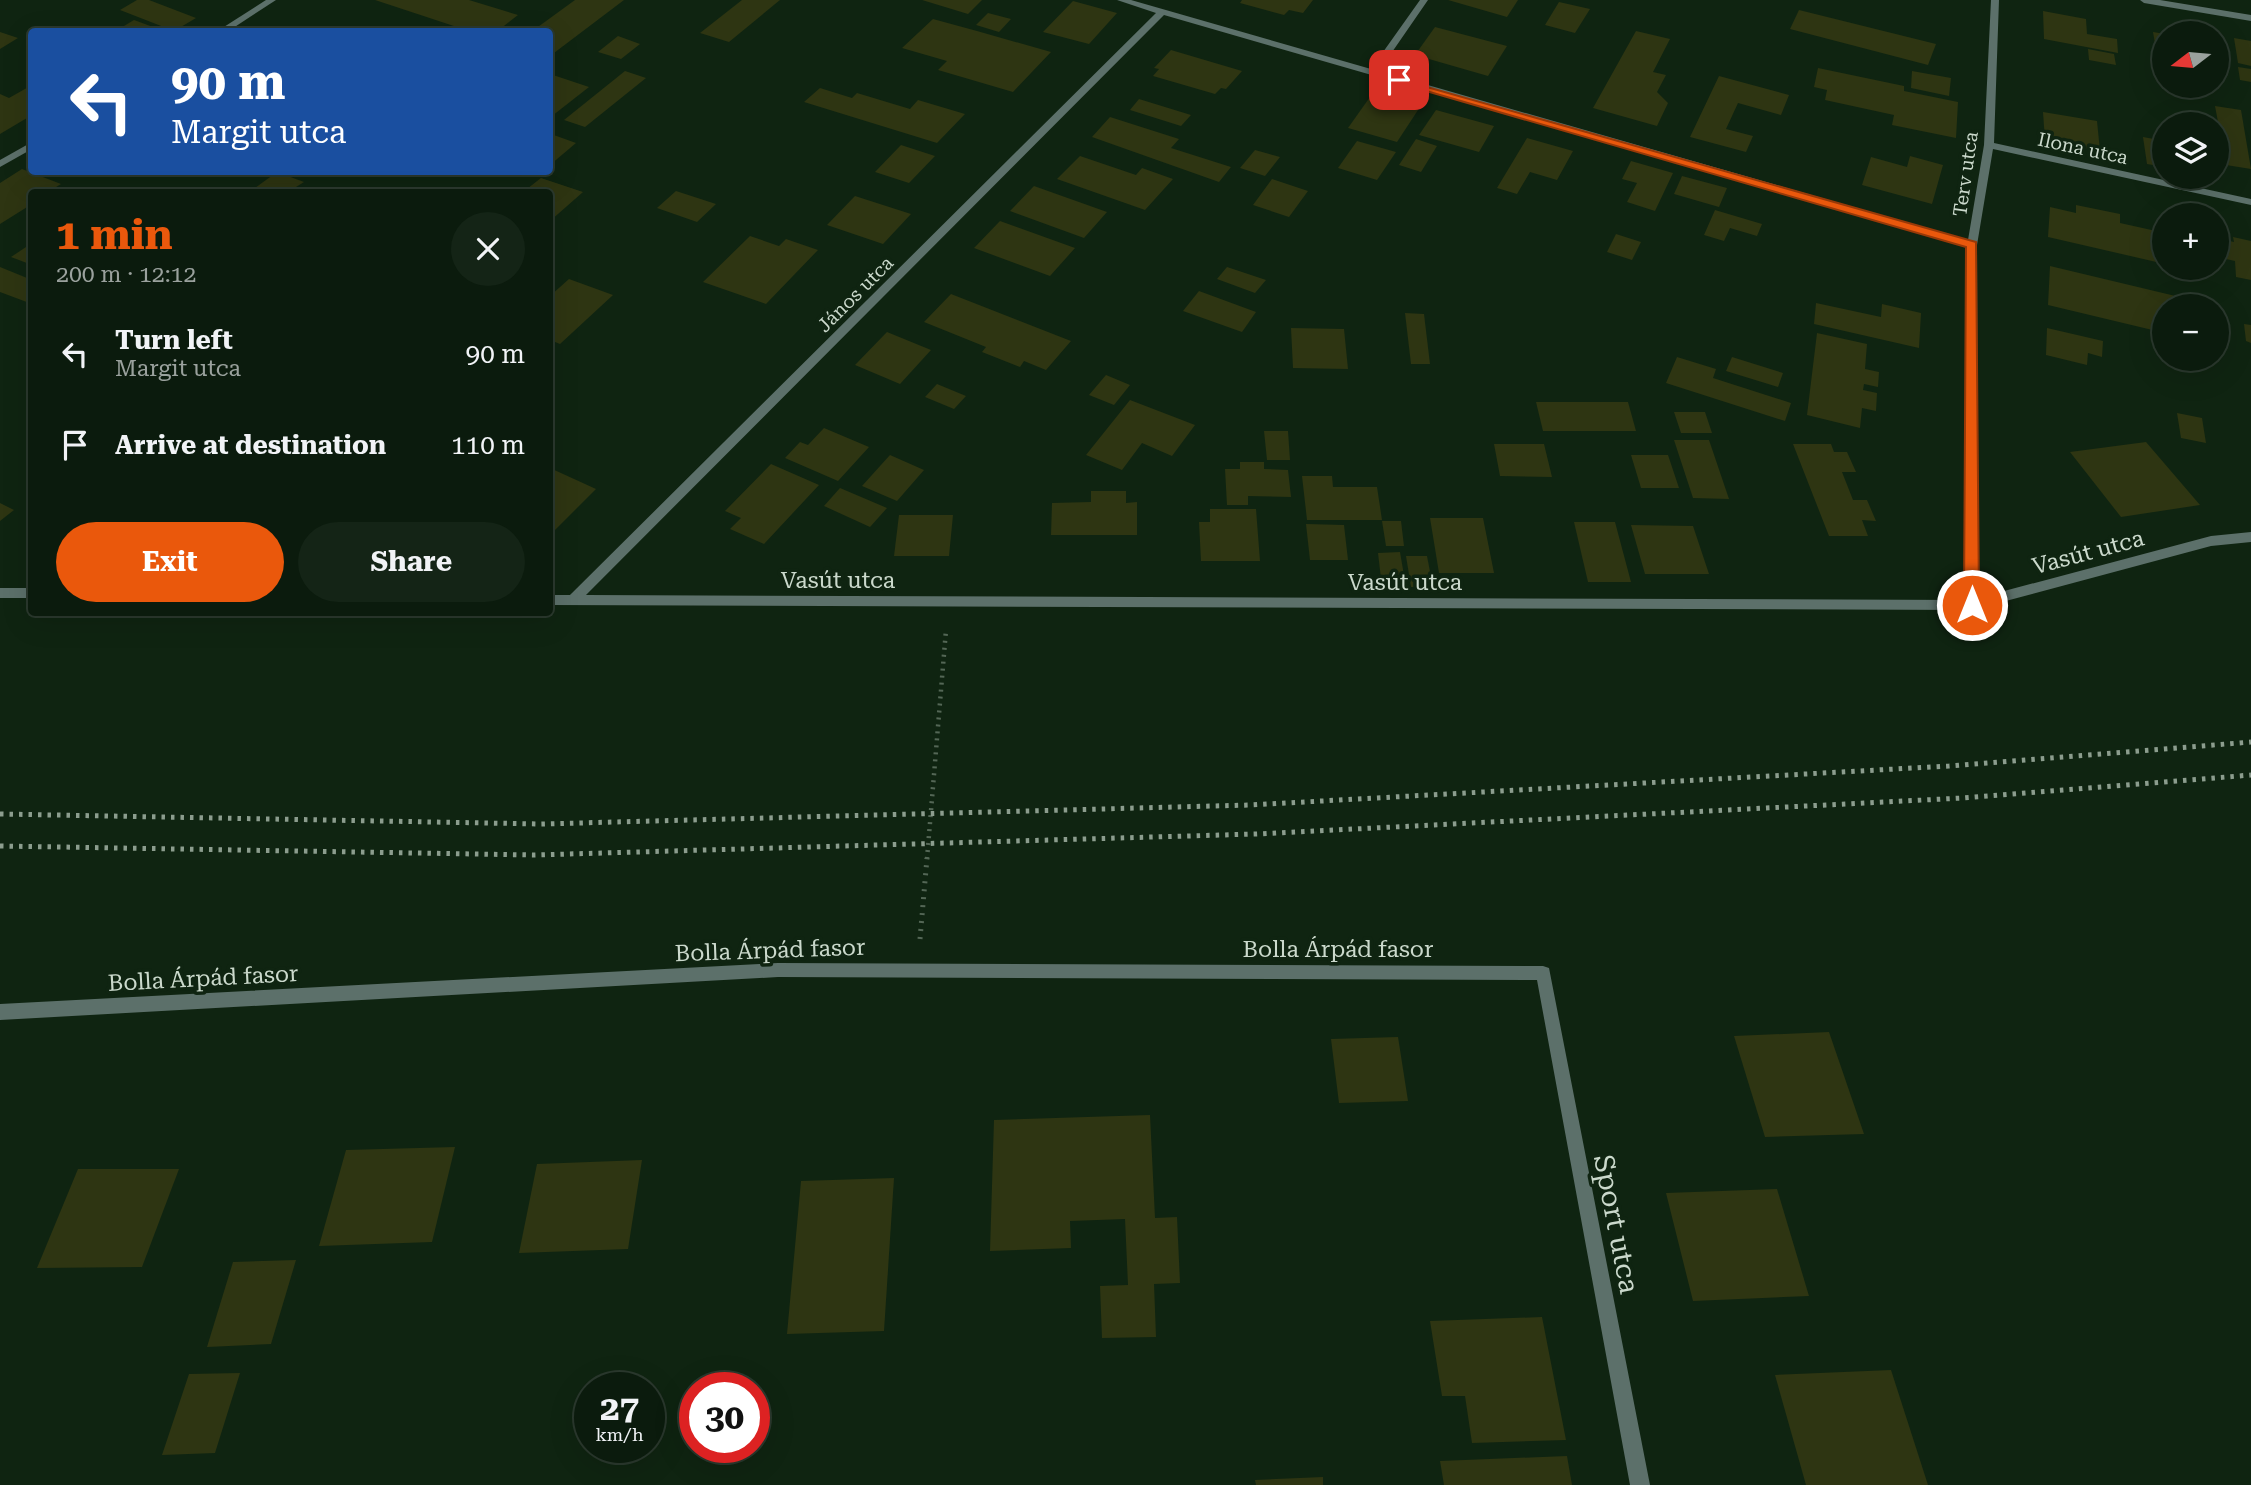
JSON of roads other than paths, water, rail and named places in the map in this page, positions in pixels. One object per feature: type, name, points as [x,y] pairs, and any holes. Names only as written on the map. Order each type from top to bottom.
[{"type":"street","points":[[226,28],[272,0]]},
{"type":"street","points":[[1121,0],[1972,245]]},
{"type":"street","points":[[1373,73],[1424,0]]},
{"type":"street","name":"Terv utca","points":[[1972,605],[1972,245],[1989,145],[1995,0]]},
{"type":"street","points":[[2144,0],[2251,18]]},
{"type":"street","name":"János utca","points":[[572,600],[1162,12]]},
{"type":"street","name":"Ilona utca","points":[[1989,145],[2251,202]]},
{"type":"street","points":[[0,164],[28,147]]},
{"type":"street","name":"Vasút utca","points":[[553,600],[1972,605],[2211,541],[2251,537]]},
{"type":"street","points":[[0,593],[28,593]]},
{"type":"street","name":"Bolla Árpád fasor","points":[[0,1012],[778,970],[1543,973]]},
{"type":"street","name":"Sport utca","points":[[1543,973],[1640,1485]]},
{"type":"railway","points":[[0,814],[541,824],[1250,805],[1949,766],[2251,742]]},
{"type":"railway","points":[[0,846],[534,855],[1256,834],[1963,798],[2251,775]]}]
